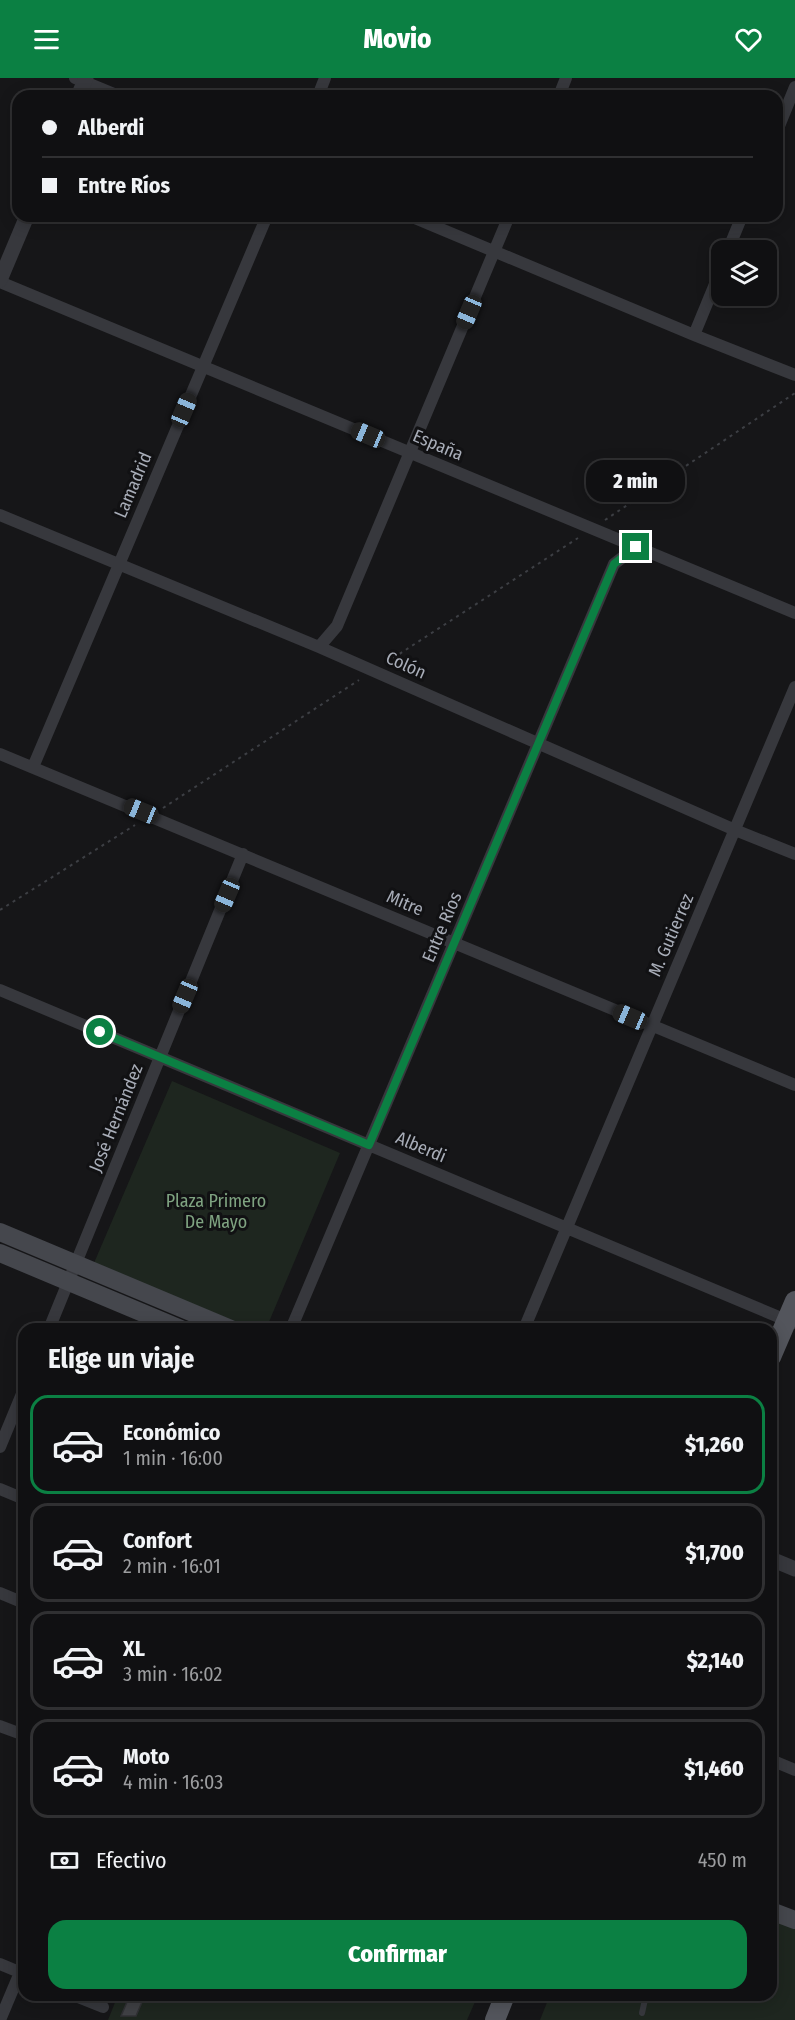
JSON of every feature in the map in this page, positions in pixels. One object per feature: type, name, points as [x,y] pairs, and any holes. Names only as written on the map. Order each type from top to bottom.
[{"type":"main road","points":[[0,1232],[217,1323]]},
{"type":"main road","points":[[0,1253],[167,1323]]},
{"type":"main road","points":[[777,1346],[791,1322],[795,1301]]},
{"type":"main road","points":[[777,1913],[795,1920]]},
{"type":"main road","points":[[495,2020],[503,2001]]},
{"type":"street","points":[[81,83],[101,90]]},
{"type":"street","points":[[783,116],[795,87]]},
{"type":"street","points":[[0,281],[25,222]]},
{"type":"street","name":"Lamadrid","points":[[33,767],[264,222]]},
{"type":"street","points":[[424,222],[795,375]]},
{"type":"street","points":[[319,647],[337,626],[507,222]]},
{"type":"street","points":[[732,240],[740,222]]},
{"type":"street","name":"España","points":[[0,281],[795,613]]},
{"type":"street","points":[[694,335],[711,294]]},
{"type":"street","name":"Colón","points":[[0,515],[374,670],[735,830],[795,854]]},
{"type":"street","name":"Entre Ríos","points":[[294,1323],[614,564],[636,547]]},
{"type":"street","name":"M. Gutierrez","points":[[527,1323],[795,687]]},
{"type":"street","name":"Mitre","points":[[0,754],[795,1085]]},
{"type":"street","name":"José Hernández","points":[[51,1323],[243,854]]},
{"type":"street","name":"Alberdi","points":[[0,990],[791,1322]]},
{"type":"street","points":[[0,1447],[18,1404]]},
{"type":"street","points":[[0,1489],[18,1496]]},
{"type":"street","points":[[777,1562],[795,1569]]},
{"type":"street","points":[[0,1593],[18,1600]]},
{"type":"street","points":[[0,1726],[18,1734]]},
{"type":"street","points":[[777,1762],[795,1770]]},
{"type":"street","points":[[0,1964],[18,1969]]},
{"type":"street","points":[[0,2020],[18,1981]]},
{"type":"street","points":[[88,2001],[103,2007]]},
{"type":"lane","points":[[642,2013],[645,2001]]},
{"type":"path","points":[[0,910],[593,529],[795,393]]},
{"type":"green space","name":"Plaza Primero De Mayo","points":[[172,1081],[340,1153],[269,1323],[239,1323],[94,1263]]},
{"type":"green space","points":[[777,1918],[795,1926],[795,2020],[540,2020],[548,2001],[777,2001]]},
{"type":"green space","points":[[116,2001],[475,2001],[467,2020],[108,2020]]},
{"type":"building","points":[[127,2001],[142,2001],[136,2016],[121,2016]]},
{"type":"route","points":[[100,1032],[369,1145],[614,564],[636,547]]}]
